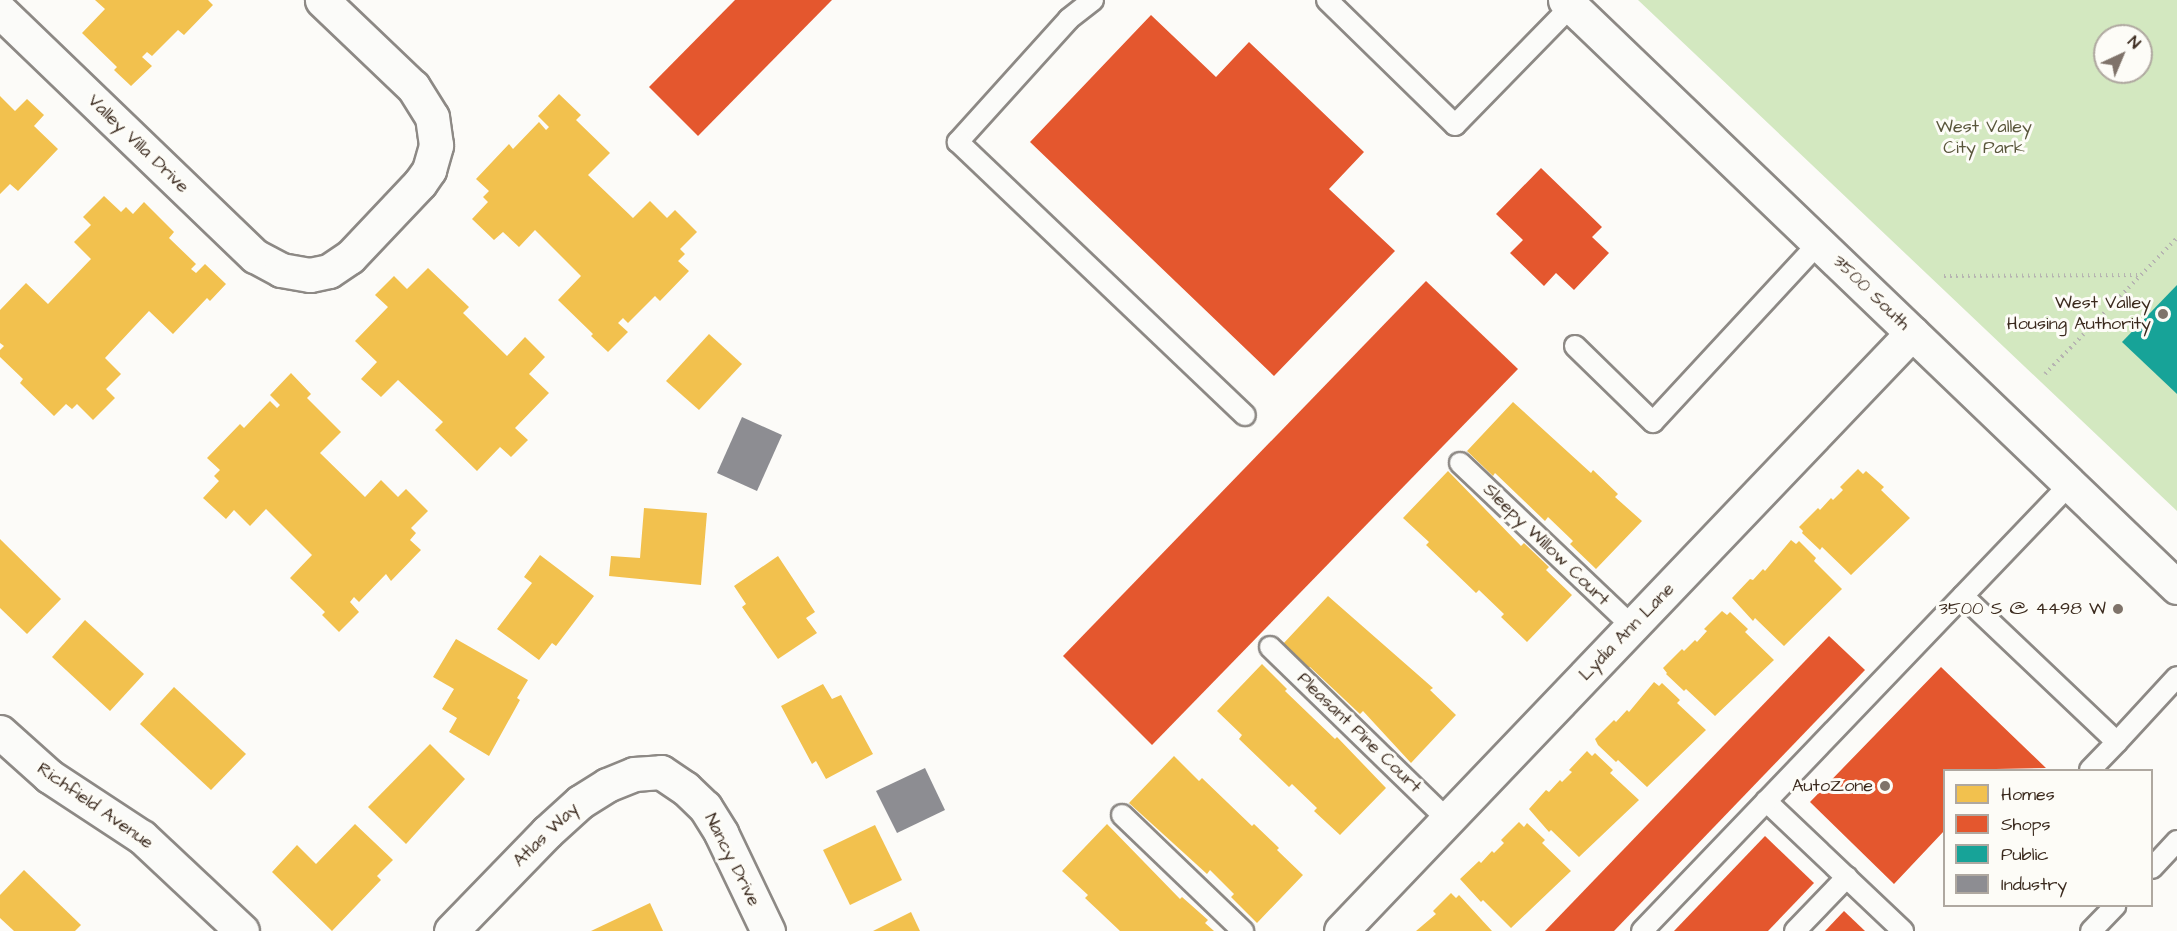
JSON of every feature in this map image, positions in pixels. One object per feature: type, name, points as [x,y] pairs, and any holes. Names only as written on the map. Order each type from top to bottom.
[{"type":"street","name":"Valley Villa Drive","points":[[0,11],[255,256],[281,270],[310,275],[330,271],[350,257],[420,183],[429,170],[436,145],[432,117],[413,87],[322,0]]},
{"type":"street","name":"3500 South","points":[[1568,3],[2177,587]]},
{"type":"street","name":"Lydia Ann Lane","points":[[1341,931],[1912,333]]},
{"type":"street","name":"Richfield Avenue","points":[[0,732],[49,776],[141,837],[242,931]]},
{"type":"street","name":"Atlas Way","points":[[451,931],[547,832],[580,802],[634,774],[661,772]]},
{"type":"street","name":"Nancy Drive","points":[[661,772],[685,788],[705,807],[721,832],[768,931]]},
{"type":"lane","points":[[1093,0],[1069,19],[958,142],[1245,415]]},
{"type":"lane","points":[[1327,0],[1455,125],[1568,3]]},
{"type":"lane","points":[[1575,346],[1653,422],[1818,243]]},
{"type":"lane","name":"Sleepy Willow Court","points":[[1460,463],[1632,626]]},
{"type":"lane","points":[[1642,931],[2070,484]]},
{"type":"lane","points":[[1963,596],[2117,742]]},
{"type":"lane","name":"Pleasant Pine Court","points":[[1270,647],[1448,820]]},
{"type":"lane","points":[[2092,769],[2177,677]]},
{"type":"lane","points":[[1766,801],[1903,931]]},
{"type":"lane","points":[[1122,814],[1243,931]]},
{"type":"lane","points":[[2153,866],[2177,841]]},
{"type":"lane","points":[[1796,931],[1847,877]]},
{"type":"lane","points":[[2091,931],[2114,907]]},
{"type":"path","points":[[2045,374],[2177,238]]},
{"type":"path","points":[[1944,276],[2141,275]]},
{"type":"green space","name":"West Valley City Park","points":[[1638,0],[2177,0],[2177,511]]},
{"type":"building: Homes","points":[[95,0],[208,0],[213,5],[184,35],[178,30],[152,56],[147,52],[142,57],[152,66],[131,86],[114,70],[117,67],[82,33],[105,9]]},
{"type":"building: Homes","points":[[559,94],[581,115],[576,120],[610,153],[588,175],[633,218],[650,201],[667,218],[675,210],[697,232],[680,249],[685,254],[678,261],[689,271],[660,301],[655,296],[628,323],[623,318],[618,323],[628,332],[608,352],[558,300],[581,276],[535,230],[519,247],[503,232],[494,240],[472,219],[488,202],[483,197],[489,191],[476,179],[509,144],[513,149],[539,122],[546,130],[549,127],[538,116]]},
{"type":"building: Homes","points":[[0,96],[15,111],[27,99],[44,115],[34,126],[58,149],[18,191],[10,184],[0,194]]},
{"type":"building: Homes","points":[[104,196],[121,212],[126,207],[133,214],[144,202],[174,232],[169,238],[196,264],[191,269],[196,273],[205,264],[226,284],[210,301],[207,298],[173,334],[149,311],[105,358],[121,374],[106,389],[115,398],[93,420],[77,404],[72,409],[66,404],[54,416],[20,383],[23,379],[0,357],[0,350],[4,346],[0,343],[0,310],[26,283],[48,304],[91,259],[74,242],[91,225],[83,217]]},
{"type":"building: Homes","points":[[428,268],[469,307],[463,313],[507,356],[525,337],[545,357],[529,374],[549,393],[515,428],[528,440],[511,457],[500,447],[477,471],[435,430],[443,422],[398,380],[381,397],[361,379],[377,362],[355,341],[388,307],[375,295],[394,276],[407,289]]},
{"type":"building: Homes","points":[[709,334],[742,364],[699,410],[666,381]]},
{"type":"building: Homes","points":[[291,373],[311,394],[307,398],[341,432],[320,453],[365,497],[381,480],[398,497],[406,489],[428,511],[411,528],[416,533],[410,540],[421,550],[391,581],[386,574],[359,602],[354,597],[350,602],[359,612],[339,632],[322,615],[325,612],[290,578],[312,555],[266,509],[250,526],[234,510],[226,519],[203,498],[219,481],[214,476],[220,470],[207,458],[240,424],[244,428],[270,401],[277,408],[280,405],[270,395]]},
{"type":"building: Homes","points":[[1513,402],[1591,473],[1593,470],[1618,494],[1615,497],[1642,521],[1596,569],[1570,544],[1573,541],[1548,517],[1545,521],[1495,473],[1493,476],[1467,451]]},
{"type":"building: Homes","points":[[1858,469],[1863,474],[1866,471],[1884,487],[1881,490],[1910,518],[1851,575],[1822,547],[1820,550],[1802,533],[1799,527],[1818,508],[1820,510],[1831,498],[1833,500],[1843,490],[1840,487]]},
{"type":"building: Homes","points":[[1448,471],[1521,546],[1524,543],[1549,567],[1546,570],[1572,595],[1527,642],[1501,617],[1504,614],[1479,590],[1476,593],[1426,545],[1429,542],[1403,518]]},
{"type":"building: Homes","points":[[644,508],[707,513],[701,585],[609,576],[611,556],[640,558]]},
{"type":"building: Homes","points":[[0,539],[61,599],[27,634],[0,608]]},
{"type":"building: Homes","points":[[1791,540],[1796,544],[1799,541],[1816,558],[1814,561],[1842,589],[1784,646],[1755,618],[1753,621],[1732,598],[1750,579],[1753,580],[1763,569],[1765,571]]},
{"type":"building: Homes","points":[[540,555],[594,596],[556,646],[552,643],[539,660],[497,629],[532,583],[524,577]]},
{"type":"building: Homes","points":[[778,556],[815,612],[806,618],[817,633],[778,659],[742,607],[746,604],[734,586]]},
{"type":"building: Homes","points":[[1328,596],[1433,688],[1430,690],[1456,715],[1411,763],[1363,711],[1360,714],[1310,667],[1307,669],[1282,645]]},
{"type":"building: Homes","points":[[1722,611],[1727,615],[1730,612],[1748,629],[1745,632],[1774,660],[1715,716],[1686,689],[1684,691],[1666,674],[1663,668],[1682,649],[1684,651],[1695,640],[1697,642],[1707,631],[1704,629]]},
{"type":"building: Homes","points":[[85,620],[144,674],[110,711],[52,657]]},
{"type":"building: Homes","points":[[456,639],[528,680],[517,698],[520,700],[489,756],[449,732],[457,718],[442,709],[454,689],[433,677]]},
{"type":"building: Homes","points":[[1262,664],[1287,689],[1285,691],[1335,739],[1337,737],[1386,788],[1340,835],[1314,811],[1317,808],[1292,784],[1289,787],[1239,739],[1242,735],[1217,711]]},
{"type":"building: Homes","points":[[1654,682],[1659,686],[1662,683],[1680,700],[1677,703],[1706,730],[1647,787],[1618,760],[1616,762],[1598,745],[1595,739],[1614,720],[1616,722],[1627,710],[1629,712]]},
{"type":"building: Homes","points":[[823,684],[832,699],[841,695],[873,754],[826,779],[816,761],[812,764],[781,706]]},
{"type":"building: Homes","points":[[174,687],[246,754],[211,790],[140,724]]},
{"type":"building: Homes","points":[[430,744],[465,779],[406,844],[368,807]]},
{"type":"building: Homes","points":[[1587,751],[1592,756],[1595,753],[1613,770],[1610,773],[1639,800],[1579,857],[1551,830],[1549,832],[1529,809],[1546,790],[1549,792],[1560,780],[1562,782],[1572,772],[1569,770]]},
{"type":"building: Homes","points":[[1174,756],[1199,781],[1202,778],[1252,826],[1254,824],[1303,875],[1257,923],[1231,897],[1234,894],[1210,870],[1207,874],[1129,803]]},
{"type":"building: Homes","points":[[1519,822],[1524,827],[1527,823],[1545,840],[1542,843],[1571,871],[1511,928],[1483,900],[1481,902],[1460,879],[1492,851],[1494,853],[1504,843],[1501,840]]},
{"type":"building: Homes","points":[[355,824],[393,860],[377,876],[381,880],[332,931],[272,872],[297,845],[316,864]]},
{"type":"building: Homes","points":[[1107,824],[1180,899],[1182,897],[1208,920],[1205,923],[1214,931],[1120,931],[1085,898],[1088,895],[1062,871]]},
{"type":"building: Homes","points":[[875,825],[902,880],[850,905],[823,850]]},
{"type":"building: Homes","points":[[24,870],[81,925],[75,931],[14,931],[0,918],[0,895]]},
{"type":"building: Homes","points":[[1451,893],[1456,898],[1459,895],[1492,931],[1416,931],[1436,914],[1433,911]]},
{"type":"building: Homes","points":[[650,903],[663,931],[591,931]]},
{"type":"building: Homes","points":[[911,912],[920,931],[873,931]]},
{"type":"building: Shops","points":[[735,0],[832,0],[698,136],[649,87]]},
{"type":"building: Shops","points":[[1151,15],[1216,77],[1249,42],[1364,152],[1329,189],[1395,251],[1274,376],[1030,142]]},
{"type":"building: Shops","points":[[1541,168],[1602,227],[1592,237],[1609,253],[1574,290],[1556,273],[1544,286],[1510,253],[1523,240],[1496,214]]},
{"type":"building: Shops","points":[[1426,281],[1518,369],[1152,745],[1063,656]]},
{"type":"building: Shops","points":[[1829,636],[1865,670],[1614,931],[1545,931]]},
{"type":"building: Shops","name":"AutoZone","points":[[1941,667],[2046,768],[1943,769],[1943,832],[1894,884],[1810,802]]},
{"type":"building: Shops","points":[[1765,836],[1814,883],[1768,931],[1674,931]]},
{"type":"building: Shops","points":[[1844,911],[1865,931],[1825,931]]},
{"type":"building: Public","name":"West Valley Housing Authority","points":[[2177,285],[2177,394],[2122,342]]},
{"type":"building: Industry","points":[[742,417],[782,435],[757,491],[717,473]]},
{"type":"building: Industry","points":[[925,768],[945,810],[897,833],[876,791]]},
{"type":"place","name":"West Valley Housing Authority","points":[[2163,314]]},
{"type":"place","name":"3500 S @ 4498 W","points":[[2118,609]]},
{"type":"place","name":"AutoZone","points":[[1885,786]]}]
